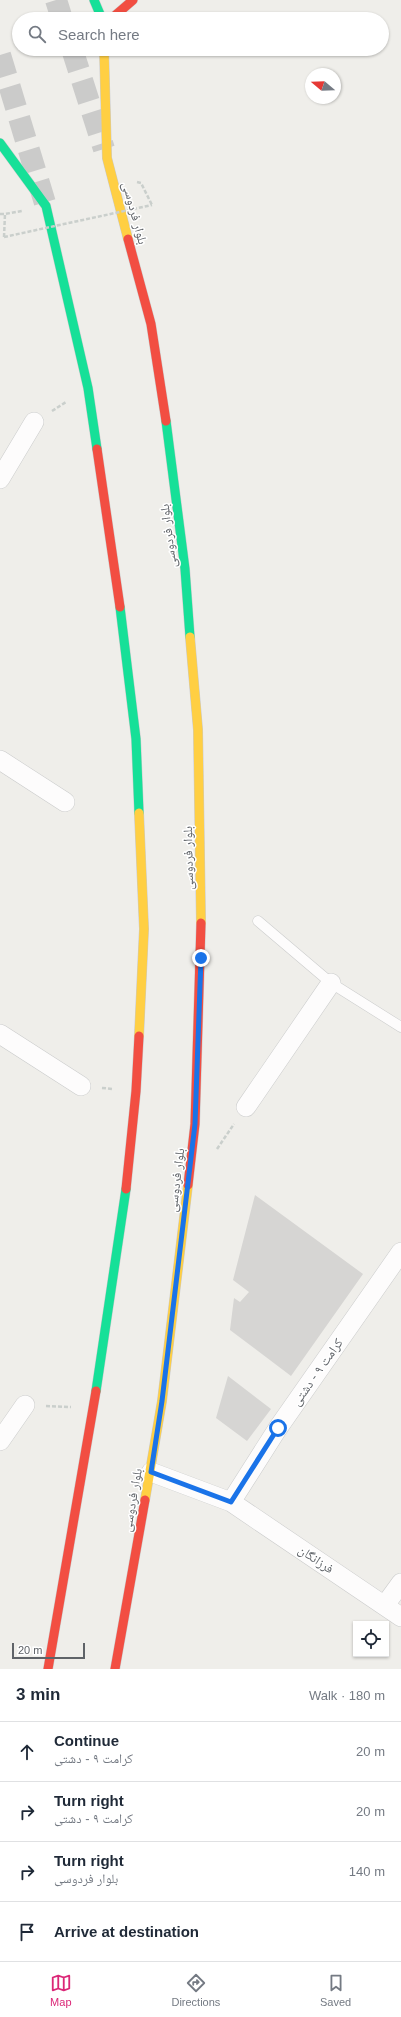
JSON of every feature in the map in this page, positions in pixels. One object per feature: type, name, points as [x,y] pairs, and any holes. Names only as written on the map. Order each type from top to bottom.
[{"type":"main road","points":[[94,0],[99,12]]},
{"type":"main road","points":[[119,12],[133,0]]},
{"type":"main road","name":"بلوار فردوسی","points":[[104,56],[107,158],[151,324],[169,439],[185,569],[198,730],[201,958],[195,1124],[164,1386],[151,1472],[115,1669]]},
{"type":"main road","points":[[0,143],[46,206],[88,388],[116,576],[136,739],[144,929],[136,1091],[126,1189],[93,1408],[48,1669]]},
{"type":"street","points":[[0,479],[34,422]]},
{"type":"street","points":[[0,760],[65,802]]},
{"type":"street","points":[[246,1107],[332,983]]},
{"type":"street","points":[[0,1034],[81,1086]]},
{"type":"street","name":"کرامت ۹ - دشتی","points":[[231,1502],[278,1428],[401,1252]]},
{"type":"street","points":[[0,1441],[25,1404]]},
{"type":"street","points":[[151,1472],[231,1502]]},
{"type":"street","name":"فرزانگان","points":[[231,1502],[401,1617]]},
{"type":"street","points":[[385,1605],[401,1583]]},
{"type":"lane","points":[[258,921],[332,983],[401,1027]]},
{"type":"path","points":[[5,214],[4,237],[152,205]]},
{"type":"path","points":[[0,214],[46,206]]},
{"type":"path","points":[[34,422],[88,388]]},
{"type":"path","points":[[81,1086],[136,1091]]},
{"type":"path","points":[[25,1404],[93,1408]]},
{"type":"building","points":[[255,1195],[363,1274],[291,1376],[230,1330],[234,1298],[240,1302],[249,1292],[233,1280]]},
{"type":"building","points":[[228,1376],[271,1409],[247,1441],[216,1418]]},
{"type":"tunnel","points":[[56,0],[60,12]]},
{"type":"tunnel","points":[[0,55],[45,203]]},
{"type":"tunnel","points":[[74,56],[104,149]]},
{"type":"traffic: fast","points":[[94,0],[99,12]]},
{"type":"traffic: fast","points":[[0,143],[46,206],[88,388],[97,449]]},
{"type":"traffic: fast","points":[[166,421],[185,569],[190,637]]},
{"type":"traffic: fast","points":[[120,607],[136,739],[139,813]]},
{"type":"traffic: fast","points":[[96,1391],[126,1189]]},
{"type":"traffic: slow","points":[[104,56],[107,158],[128,239]]},
{"type":"traffic: slow","points":[[190,637],[198,730],[201,923]]},
{"type":"traffic: slow","points":[[139,813],[144,929],[139,1036]]},
{"type":"traffic: slow","points":[[145,1500],[162,1401],[188,1185]]},
{"type":"traffic: jam","points":[[119,12],[133,0]]},
{"type":"traffic: jam","points":[[128,239],[151,324],[166,421]]},
{"type":"traffic: jam","points":[[97,449],[120,607]]},
{"type":"traffic: jam","points":[[188,1185],[195,1124],[201,923]]},
{"type":"traffic: jam","points":[[126,1189],[136,1091],[139,1036]]},
{"type":"traffic: jam","points":[[48,1669],[96,1391]]},
{"type":"traffic: jam","points":[[115,1669],[145,1500]]},
{"type":"route","points":[[201,958],[195,1124],[162,1401],[151,1472],[231,1502],[278,1428]]}]
